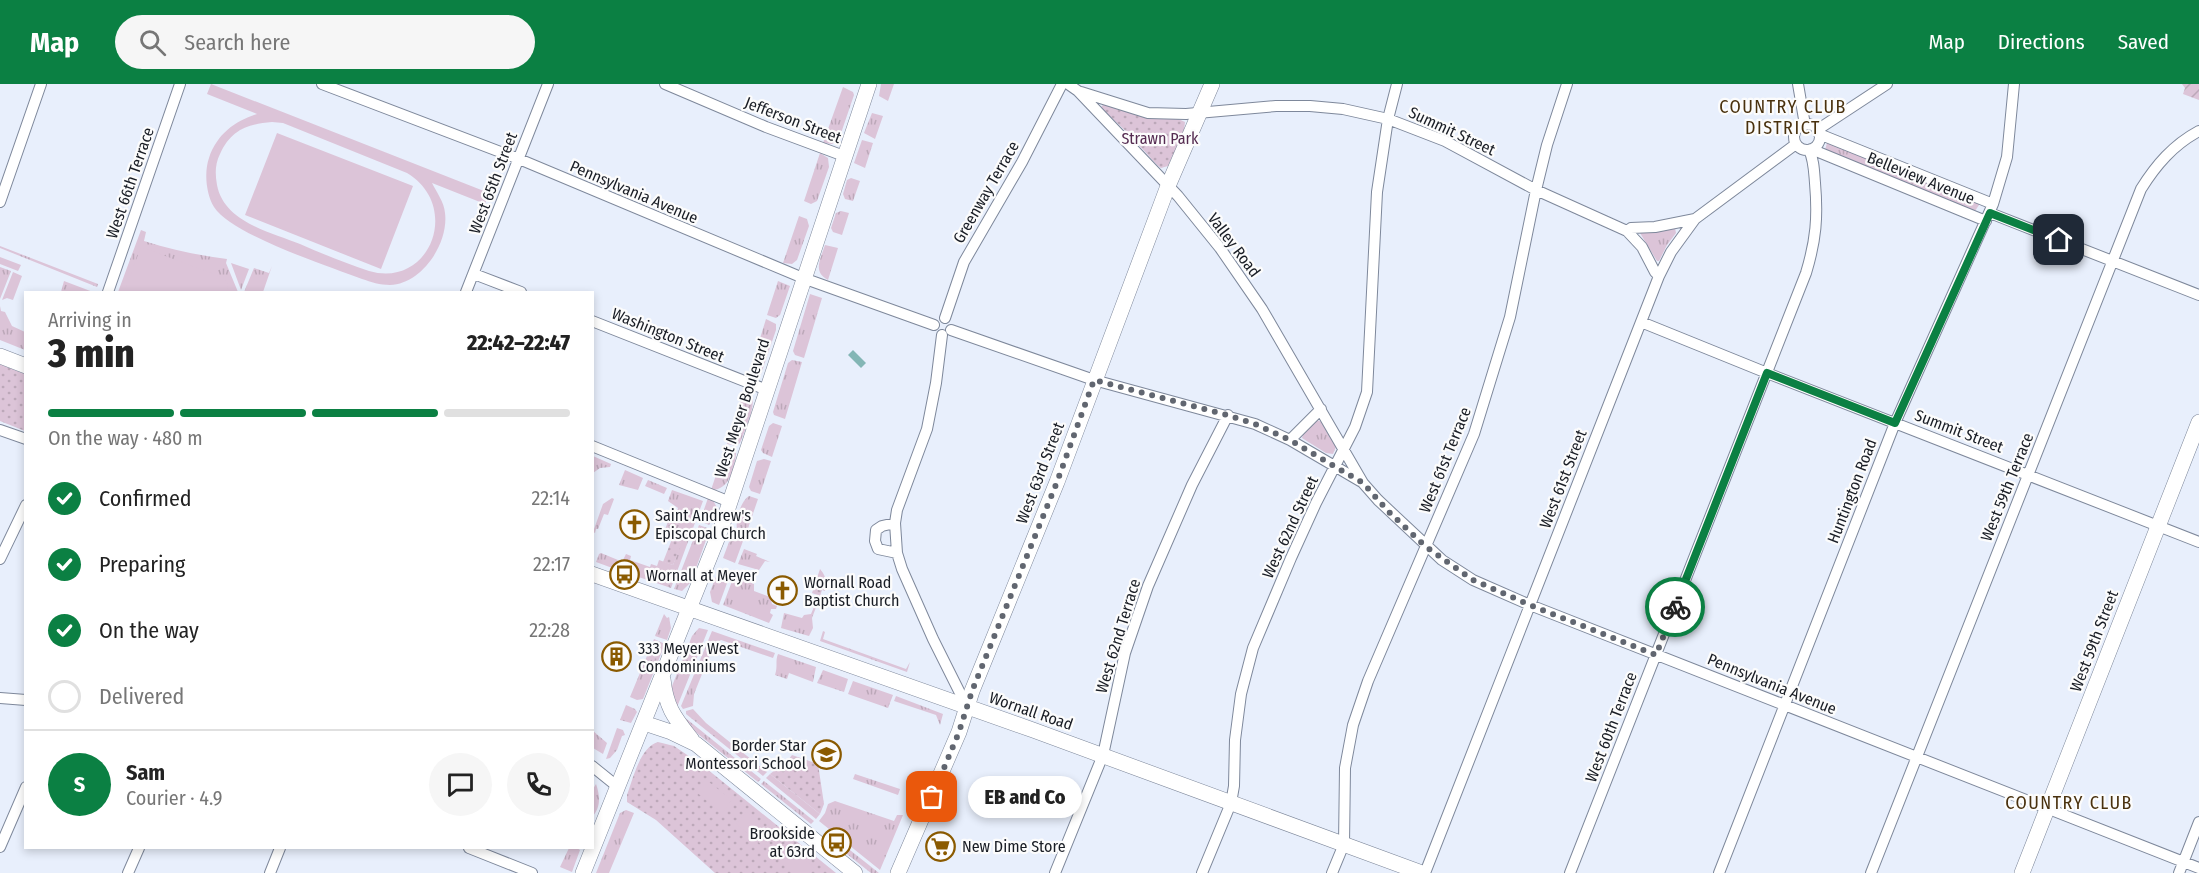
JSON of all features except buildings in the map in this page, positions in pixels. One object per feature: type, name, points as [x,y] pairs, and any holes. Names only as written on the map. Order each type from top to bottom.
[{"type":"main road","name":"West Meyer Boulevard","points":[[594,846],[690,609],[730,502],[869,84]]},
{"type":"main road","name":"West 63rd Street","points":[[898,873],[959,732],[1057,482],[1168,186],[1212,84]]},
{"type":"main road","points":[[0,356],[24,365]]},
{"type":"main road","name":"West 59th Street","points":[[2022,873],[2199,422]]},
{"type":"main road","name":"Wornall Road","points":[[594,575],[1424,873]]},
{"type":"main road","points":[[662,678],[669,709],[696,744],[855,873]]},
{"type":"main road","points":[[644,723],[696,744]]},
{"type":"main road","name":"West Meyer Boulevard","points":[[583,873],[593,849]]},
{"type":"street","points":[[0,202],[40,84]]},
{"type":"street","name":"West 66th Terrace","points":[[108,291],[180,84]]},
{"type":"street","name":"Pennsylvania Avenue","points":[[322,84],[519,159],[803,278],[934,325]]},
{"type":"street","name":"West 65th Street","points":[[466,291],[548,84]]},
{"type":"street","name":"Jefferson Street","points":[[665,84],[766,127],[844,156]]},
{"type":"street","name":"Greenway Terrace","points":[[945,318],[964,262],[1022,162],[1062,84]]},
{"type":"street","name":"Valley Road","points":[[1068,84],[1078,91],[1168,186],[1220,248],[1251,292],[1344,448]]},
{"type":"street","name":"West 62nd Street","points":[[1202,873],[1231,803],[1238,717],[1246,670],[1253,648],[1287,568],[1355,427],[1368,383],[1377,192],[1388,119],[1397,84]]},
{"type":"street","name":"West 61st Terrace","points":[[1332,873],[1344,844],[1345,768],[1353,725],[1368,681],[1474,434],[1510,317],[1547,145],[1567,85],[1579,84]]},
{"type":"street","points":[[1798,84],[1805,125]]},
{"type":"street","points":[[1818,132],[1887,84]]},
{"type":"street","name":"Huntington Road","points":[[1719,873],[1895,423],[1990,212],[2007,157],[2014,84]]},
{"type":"street","name":"Summit Street","points":[[1078,91],[1148,112],[1199,112],[1276,106],[1310,106],[1388,119],[1445,141],[1536,190],[1627,231]]},
{"type":"street","points":[[1805,125],[1811,125],[1818,132],[1819,142],[1810,149],[1801,149],[1796,144],[1794,131],[1805,125]]},
{"type":"street","name":"West 59th Terrace","points":[[1871,873],[2141,189],[2169,152],[2199,131]]},
{"type":"street","name":"Belleview Avenue","points":[[1818,132],[1990,212]]},
{"type":"street","name":"West 61st Street","points":[[1424,873],[1659,276],[1671,252],[1695,219],[1796,144]]},
{"type":"street","name":"Belleview Avenue","points":[[1810,149],[1990,212],[2199,295]]},
{"type":"street","name":"West 60th Terrace","points":[[1570,873],[1806,273],[1815,243],[1817,203],[1810,149]]},
{"type":"street","points":[[1659,276],[1642,247],[1627,231],[1631,228],[1655,227],[1695,219]]},
{"type":"street","points":[[474,274],[518,291]]},
{"type":"street","points":[[947,332],[937,333],[934,325],[939,318],[950,321],[927,429],[901,498],[895,523],[897,553],[916,602],[967,708]]},
{"type":"street","name":"Washington Street","points":[[594,322],[767,390]]},
{"type":"street","name":"Summit Street","points":[[1641,322],[2199,542]]},
{"type":"street","name":"Pennsylvania Avenue","points":[[947,332],[1094,380],[1255,424],[1336,465],[1363,483]]},
{"type":"street","points":[[1290,440],[1321,409]]},
{"type":"street","name":"West 62nd Terrace","points":[[1055,873],[1103,756],[1116,686],[1136,618],[1171,531],[1227,415]]},
{"type":"street","points":[[0,430],[24,439]]},
{"type":"street","points":[[594,447],[730,502]]},
{"type":"street","name":"Pennsylvania Avenue","points":[[1344,448],[1363,483],[1389,512],[1425,546],[1473,580],[1656,655],[2199,868]]},
{"type":"street","points":[[0,559],[24,509]]},
{"type":"street","points":[[895,523],[876,530],[875,541],[878,549],[897,553]]},
{"type":"street","points":[[0,698],[24,700]]},
{"type":"street","points":[[594,768],[618,787]]},
{"type":"street","points":[[0,847],[24,792]]},
{"type":"street","points":[[2179,873],[2199,822]]},
{"type":"street","points":[[128,873],[139,849]]},
{"type":"street","points":[[270,873],[280,849]]},
{"type":"street","points":[[472,849],[532,873]]},
{"type":"green space","points":[[211,84],[489,193],[485,204],[432,183],[442,201],[445,213],[443,237],[438,249],[423,270],[402,283],[390,285],[376,283],[282,249],[240,228],[224,218],[214,207],[209,196],[206,176],[212,150],[222,135],[234,125],[257,114],[207,94]],"holes":[[[272,122],[283,123],[407,173],[424,187],[433,205],[435,223],[431,241],[422,257],[408,268],[390,273],[369,271],[262,230],[238,217],[221,198],[217,185],[216,169],[220,154],[229,139],[247,127]]]},
{"type":"green space","points":[[881,84],[894,84],[888,101],[879,96]]},
{"type":"green space","points":[[2182,84],[2199,84],[2199,100],[2183,94],[2185,88]]},
{"type":"green space","points":[[843,87],[853,92],[854,95],[839,139],[832,144],[823,143]]},
{"type":"green space","name":"Strawn Park","points":[[1104,104],[1143,116],[1176,118],[1185,122],[1184,131],[1168,166],[1161,168],[1157,165],[1103,110],[1101,107]]},
{"type":"green space","points":[[872,113],[883,116],[875,139],[864,133]]},
{"type":"green space","points":[[277,133],[413,186],[381,269],[245,215]]},
{"type":"green space","points":[[862,140],[873,143],[865,168],[854,163]]},
{"type":"green space","points":[[1827,143],[1979,202],[1979,205],[1975,211],[1825,150]]},
{"type":"green space","points":[[820,153],[828,158],[829,167],[817,201],[811,204],[804,201]]},
{"type":"green space","points":[[851,178],[860,181],[853,201],[845,199],[843,194],[847,180]]},
{"type":"green space","points":[[841,211],[849,213],[842,235],[833,232],[831,228],[836,213]]},
{"type":"green space","points":[[799,216],[807,219],[809,226],[797,260],[792,264],[783,263]]},
{"type":"green space","points":[[1675,228],[1676,233],[1657,261],[1640,233]]},
{"type":"green space","points":[[141,230],[146,232],[144,241],[185,252],[227,259],[226,263],[238,291],[118,291]]},
{"type":"green space","points":[[825,245],[838,248],[828,280],[823,277],[819,269]]},
{"type":"green space","points":[[0,246],[98,284],[97,287],[0,248]]},
{"type":"green space","points":[[141,247],[225,278],[228,286],[226,291],[124,291]]},
{"type":"green space","points":[[0,257],[21,265],[18,271],[0,264]]},
{"type":"green space","points":[[231,263],[249,269],[241,290]]},
{"type":"green space","points":[[272,266],[263,291],[244,291],[254,268],[269,273]]},
{"type":"green space","points":[[0,267],[11,271],[0,299]]},
{"type":"green space","points":[[13,272],[22,276],[13,300],[7,298],[2,300]]},
{"type":"green space","points":[[64,281],[90,291],[61,291]]},
{"type":"green space","points":[[778,281],[790,286],[780,315],[776,318],[767,315]]},
{"type":"green space","points":[[810,294],[822,298],[804,358],[795,355],[793,351]]},
{"type":"green space","points":[[0,306],[12,326],[24,332],[24,350],[0,340]]},
{"type":"green space","points":[[766,319],[776,324],[776,330],[761,374],[756,378],[748,377]]},
{"type":"green space","points":[[792,360],[802,362],[785,419],[774,415],[773,412],[788,363]]},
{"type":"green space","points":[[0,364],[24,374],[24,431],[0,421]]},
{"type":"green space","points":[[745,387],[753,397],[749,421],[740,443],[736,446],[727,444]]},
{"type":"green space","points":[[1317,420],[1324,423],[1336,447],[1333,454],[1326,453],[1302,438],[1304,431]]},
{"type":"green space","points":[[773,423],[782,426],[772,457],[761,450],[769,426]]},
{"type":"green space","points":[[725,448],[736,453],[730,478],[722,487],[711,490]]},
{"type":"green space","points":[[594,456],[611,464],[610,467],[600,468],[594,472]]},
{"type":"green space","points":[[764,459],[771,461],[760,494],[751,491],[749,487],[757,461]]},
{"type":"green space","points":[[625,470],[643,478],[638,490],[619,485]]},
{"type":"green space","points":[[648,480],[667,488],[664,494],[645,486]]},
{"type":"green space","points":[[672,490],[703,501],[671,588],[618,570],[626,554],[631,556],[630,560],[650,567],[651,564],[657,566],[659,560],[673,565],[681,543],[663,535],[670,516],[674,518],[678,508],[668,501]]},
{"type":"green space","points":[[749,496],[758,499],[746,534],[737,529],[737,521],[741,506]]},
{"type":"green space","points":[[708,498],[713,500],[717,508],[713,521],[709,525],[700,521]]},
{"type":"green space","points":[[614,499],[608,515],[604,514],[595,533],[594,529],[603,504]]},
{"type":"green space","points":[[699,525],[710,529],[691,582],[682,591],[674,589]]},
{"type":"green space","points":[[735,538],[743,541],[735,563],[723,558],[729,542]]},
{"type":"green space","points":[[672,539],[682,543],[673,565],[663,562]]},
{"type":"green space","points":[[744,549],[770,562],[765,561],[759,570],[738,564]]},
{"type":"green space","points":[[601,553],[618,560],[615,569],[596,562]]},
{"type":"green space","points":[[820,569],[825,577],[826,585],[825,591],[822,590],[820,596],[812,593]]},
{"type":"green space","points":[[718,571],[730,575],[719,605],[712,602],[710,592]]},
{"type":"green space","points":[[734,576],[754,584],[754,591],[770,597],[772,604],[777,606],[776,609],[771,609],[770,613],[773,615],[769,623],[723,605]]},
{"type":"green space","points":[[818,602],[812,618],[813,628],[809,636],[781,628],[784,613],[802,618],[804,615],[811,614]]},
{"type":"green space","points":[[664,614],[667,618],[669,617],[671,628],[667,640],[655,636]]},
{"type":"green space","points":[[699,628],[708,630],[677,707],[671,692],[672,686],[692,636]]},
{"type":"green space","points":[[712,631],[775,653],[773,658],[721,640],[714,644],[694,694],[693,706],[683,709],[681,706]]},
{"type":"green space","points":[[823,631],[825,632],[823,639],[906,669],[910,662],[907,672],[820,641]]},
{"type":"green space","points":[[654,639],[665,644],[643,699],[637,700],[630,697]]},
{"type":"green space","points":[[778,654],[816,667],[813,682],[789,673],[787,679],[775,675]]},
{"type":"green space","points":[[823,670],[848,679],[844,692],[817,683]]},
{"type":"green space","points":[[853,681],[893,695],[888,708],[848,694]]},
{"type":"green space","points":[[896,696],[943,714],[940,725],[936,715],[894,701]]},
{"type":"green space","points":[[626,705],[637,712],[631,723],[620,720]]},
{"type":"green space","points":[[693,709],[706,723],[767,772],[763,776],[686,714],[686,711]]},
{"type":"green space","points":[[678,712],[761,779],[758,782],[688,726]]},
{"type":"green space","points":[[617,728],[623,730],[625,735],[622,736],[617,750],[606,759]]},
{"type":"green space","points":[[594,732],[607,743],[603,754],[594,749]]},
{"type":"green space","points":[[658,742],[674,746],[702,765],[836,873],[715,873],[656,820],[627,802],[627,795],[642,757],[646,750]]},
{"type":"green space","points":[[792,755],[818,764],[824,804],[820,814],[770,774]]},
{"type":"green space","points":[[770,774],[820,814],[816,819],[766,778]]},
{"type":"green space","points":[[855,774],[900,789],[898,795],[853,779]]},
{"type":"green space","points":[[705,779],[732,800],[722,813],[695,791]]},
{"type":"green space","points":[[764,781],[814,821],[811,824],[761,784]]},
{"type":"green space","points":[[596,784],[599,801],[594,814]]},
{"type":"green space","points":[[835,801],[894,821],[897,815],[903,815],[880,870],[819,821],[828,804]]},
{"type":"green space","points":[[626,810],[634,813],[609,873],[596,873],[620,813]]},
{"type":"green space","points":[[746,812],[773,833],[763,846],[736,824]]},
{"type":"green space","points":[[836,839],[879,873],[871,873],[833,843]]},
{"type":"green space","points":[[787,845],[814,867],[809,873],[797,873],[777,858]]},
{"type":"green space","points":[[569,849],[580,850],[572,872],[560,867]]},
{"type":"shaded area","points":[[853,350],[866,363],[861,368],[848,355]]},
{"type":"way so far","points":[[932,797],[959,732],[972,691],[1057,482],[1094,380],[1227,415],[1255,424],[1290,440],[1336,465],[1363,483],[1389,512],[1425,546],[1473,580],[1656,655],[1675,607]]},
{"type":"place","name":"Saint Andrew's Episcopal Church","points":[[634,524]]},
{"type":"place","name":"Wornall at Meyer","points":[[625,575]]},
{"type":"place","name":"Wornall Road Baptist Church","points":[[783,591]]},
{"type":"place","name":"333 Meyer West Condominiums","points":[[617,657]]},
{"type":"place","name":"Border Star Montessori School","points":[[827,754]]},
{"type":"place","name":"EB and Co","points":[[932,797]]},
{"type":"place","name":"Brookside at 63rd","points":[[836,842]]},
{"type":"place","name":"New Dime Store","points":[[941,846]]},
{"type":"district","name":"COUNTRY CLUB DISTRICT","points":[[1783,117]]},
{"type":"district","name":"COUNTRY CLUB","points":[[2069,803]]},
{"type":"route","points":[[1675,607],[1767,373],[1895,423],[1990,213],[2059,240]]}]
